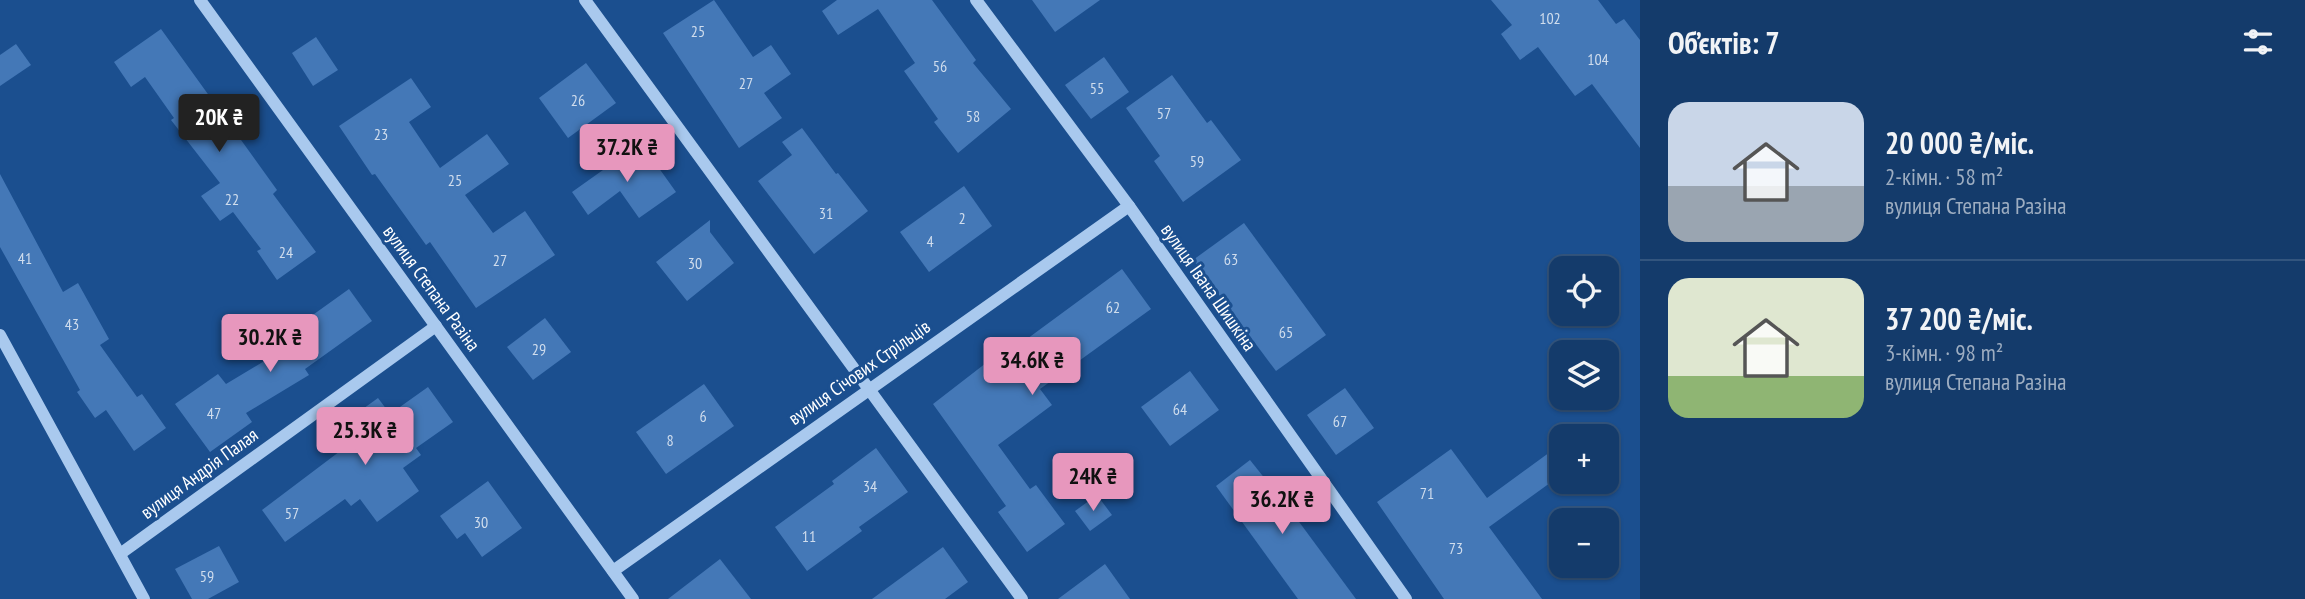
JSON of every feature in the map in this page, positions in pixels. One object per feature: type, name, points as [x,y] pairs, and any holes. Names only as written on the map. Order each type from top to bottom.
[{"type":"street","name":"вулиця Степана Разіна","points":[[200,0],[633,599]]},
{"type":"street","points":[[585,0],[1022,599]]},
{"type":"street","name":"вулиця Івана Шишкіна","points":[[976,0],[1129,206],[1406,599]]},
{"type":"street","name":"вулиця Січових Стрільців","points":[[613,571],[869,387],[1129,206]]},
{"type":"street","name":"вулиця Андрія Палая","points":[[120,554],[436,326]]},
{"type":"street","points":[[0,335],[144,599]]},
{"type":"building","points":[[714,0],[753,57],[771,45],[791,74],[764,93],[782,118],[739,148],[663,33]]},
{"type":"building","points":[[837,0],[932,0],[976,60],[973,63],[1011,109],[958,153],[934,122],[938,119],[904,71],[915,63],[878,9],[838,35],[822,11]]},
{"type":"building","points":[[1032,0],[1100,0],[1055,32]]},
{"type":"building","points":[[1491,0],[1598,0],[1616,24],[1624,19],[1640,40],[1640,148],[1592,84],[1575,96],[1538,47],[1520,60],[1501,34],[1512,25]]},
{"type":"building","points":[[161,29],[277,190],[273,194],[316,252],[277,280],[257,251],[261,249],[233,212],[220,221],[201,196],[220,183],[171,120],[174,118],[145,77],[131,87],[114,62]]},
{"type":"building","points":[[316,37],[338,70],[313,86],[292,53]]},
{"type":"building","points":[[16,44],[31,65],[0,86],[0,55]]},
{"type":"building","points":[[1104,57],[1129,92],[1091,119],[1065,85]]},
{"type":"building","points":[[586,63],[616,103],[568,138],[539,98]]},
{"type":"building","points":[[1172,75],[1207,123],[1211,120],[1241,160],[1183,202],[1154,161],[1160,156],[1126,108]]},
{"type":"building","points":[[411,78],[431,107],[409,122],[440,168],[487,134],[509,164],[465,195],[493,233],[525,211],[555,255],[476,308],[430,242],[426,245],[375,174],[372,175],[339,126]]},
{"type":"building","points":[[802,128],[868,211],[814,254],[758,181],[792,155],[782,142]]},
{"type":"building","points":[[641,143],[676,192],[639,218],[620,191],[588,215],[572,192]]},
{"type":"building","points":[[0,174],[63,292],[78,283],[109,339],[100,345],[137,397],[142,394],[166,428],[134,451],[106,410],[95,418],[77,392],[80,390],[0,247]]},
{"type":"building","points":[[964,186],[992,226],[929,272],[900,232]]},
{"type":"building","points":[[710,220],[710,232],[734,263],[687,301],[656,262]]},
{"type":"building","points":[[1244,223],[1326,335],[1276,371],[1193,260]]},
{"type":"building","points":[[1122,269],[1151,309],[1040,389],[1052,405],[998,445],[1030,489],[1036,485],[1065,524],[1027,552],[998,512],[1006,506],[933,404],[1008,346],[1012,350]]},
{"type":"building","points":[[349,289],[372,321],[305,369],[309,375],[246,413],[252,422],[210,452],[175,404],[218,374],[226,384],[304,337],[296,327]]},
{"type":"building","points":[[545,318],[571,352],[533,380],[507,347]]},
{"type":"building","points":[[1190,371],[1219,410],[1170,446],[1141,407]]},
{"type":"building","points":[[704,384],[734,426],[666,474],[636,432]]},
{"type":"building","points":[[428,387],[453,422],[416,448],[421,455],[403,468],[419,491],[377,522],[360,499],[351,506],[345,499],[285,542],[262,510],[372,427],[360,411],[378,398],[390,414]]},
{"type":"building","points":[[1345,388],[1374,428],[1336,455],[1307,415]]},
{"type":"building","points":[[876,448],[908,492],[859,527],[862,531],[807,571],[775,527],[834,484],[832,481]]},
{"type":"building","points":[[1451,449],[1487,498],[1549,453],[1549,484],[1489,527],[1542,599],[1444,599],[1377,502]]},
{"type":"building","points":[[1250,460],[1356,599],[1298,599],[1216,486]]},
{"type":"building","points":[[488,481],[522,528],[482,557],[465,533],[457,539],[440,516]]},
{"type":"building","points":[[1097,495],[1112,515],[1090,531],[1075,511]]},
{"type":"building","points":[[219,546],[239,582],[208,599],[192,599],[175,569]]},
{"type":"building","points":[[943,547],[968,582],[945,599],[872,599]]},
{"type":"building","points":[[720,559],[751,599],[668,599]]},
{"type":"building","points":[[1105,564],[1130,599],[1058,599]]}]
